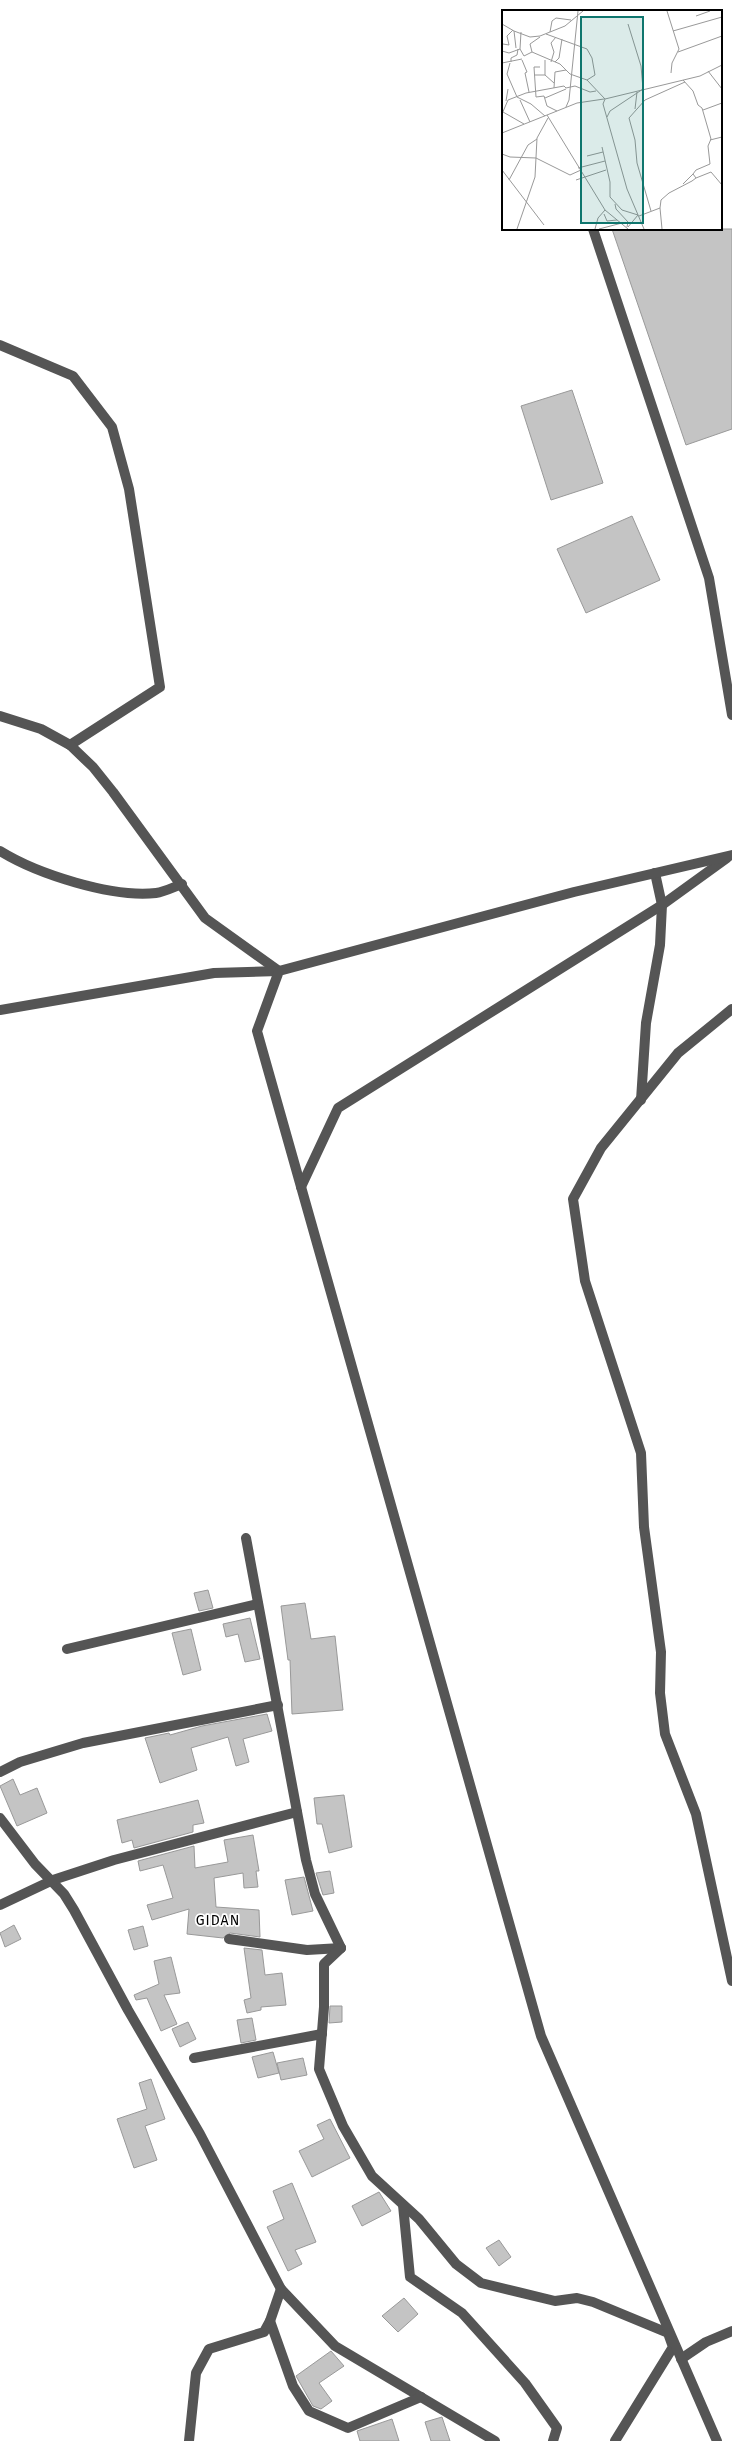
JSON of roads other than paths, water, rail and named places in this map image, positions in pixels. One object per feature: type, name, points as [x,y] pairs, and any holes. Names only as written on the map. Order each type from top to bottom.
[{"type":"street","points":[[593,230],[709,578],[732,715]]},
{"type":"street","points":[[0,345],[73,376],[112,427],[129,489],[160,686],[70,745]]},
{"type":"street","points":[[0,716],[41,729],[70,745],[93,766],[206,918],[278,971]]},
{"type":"street","points":[[0,852],[12,859],[58,876],[106,890],[156,893],[182,884]]},
{"type":"street","points":[[0,1010],[214,973],[278,971],[574,892],[732,855]]},
{"type":"street","points":[[301,1187],[338,1108],[662,905],[732,855]]},
{"type":"street","points":[[641,1100],[646,1023],[660,945],[662,905],[655,873]]},
{"type":"street","points":[[278,971],[257,1031],[541,2036],[717,2441]]},
{"type":"street","points":[[732,1009],[678,1053],[602,1148],[573,1199],[585,1281],[641,1453],[644,1527],[661,1652],[660,1693],[665,1734],[696,1814],[732,1981]]},
{"type":"street","points":[[246,1538],[297,1812],[315,1894],[341,1948]]},
{"type":"street","points":[[67,1649],[258,1604]]},
{"type":"street","points":[[0,1772],[20,1762],[82,1743],[278,1705]]},
{"type":"street","points":[[0,1905],[53,1880],[114,1860],[297,1812]]},
{"type":"street","points":[[0,1818],[35,1864],[53,1880],[74,1910],[128,2010],[200,2134],[281,2289],[335,2346],[491,2441]]},
{"type":"street","points":[[229,1939],[307,1950],[341,1948]]},
{"type":"street","points":[[341,1948],[324,1964],[322,2034],[319,2069],[343,2126],[372,2176],[419,2219],[456,2264],[481,2283],[555,2301],[577,2298],[593,2302],[668,2333],[672,2340],[672,2347],[615,2441]]},
{"type":"street","points":[[194,2058],[322,2034]]},
{"type":"street","points":[[403,2205],[410,2277],[462,2313],[525,2383],[557,2428],[553,2441]]},
{"type":"street","points":[[189,2441],[196,2373],[209,2349],[264,2332],[270,2321],[281,2289]]},
{"type":"street","points":[[270,2321],[294,2386],[309,2412],[348,2428],[421,2397]]},
{"type":"street","points":[[681,2359],[706,2342],[732,2331]]},
{"type":"district","name":"GIDAN","points":[[218,1920]]}]
